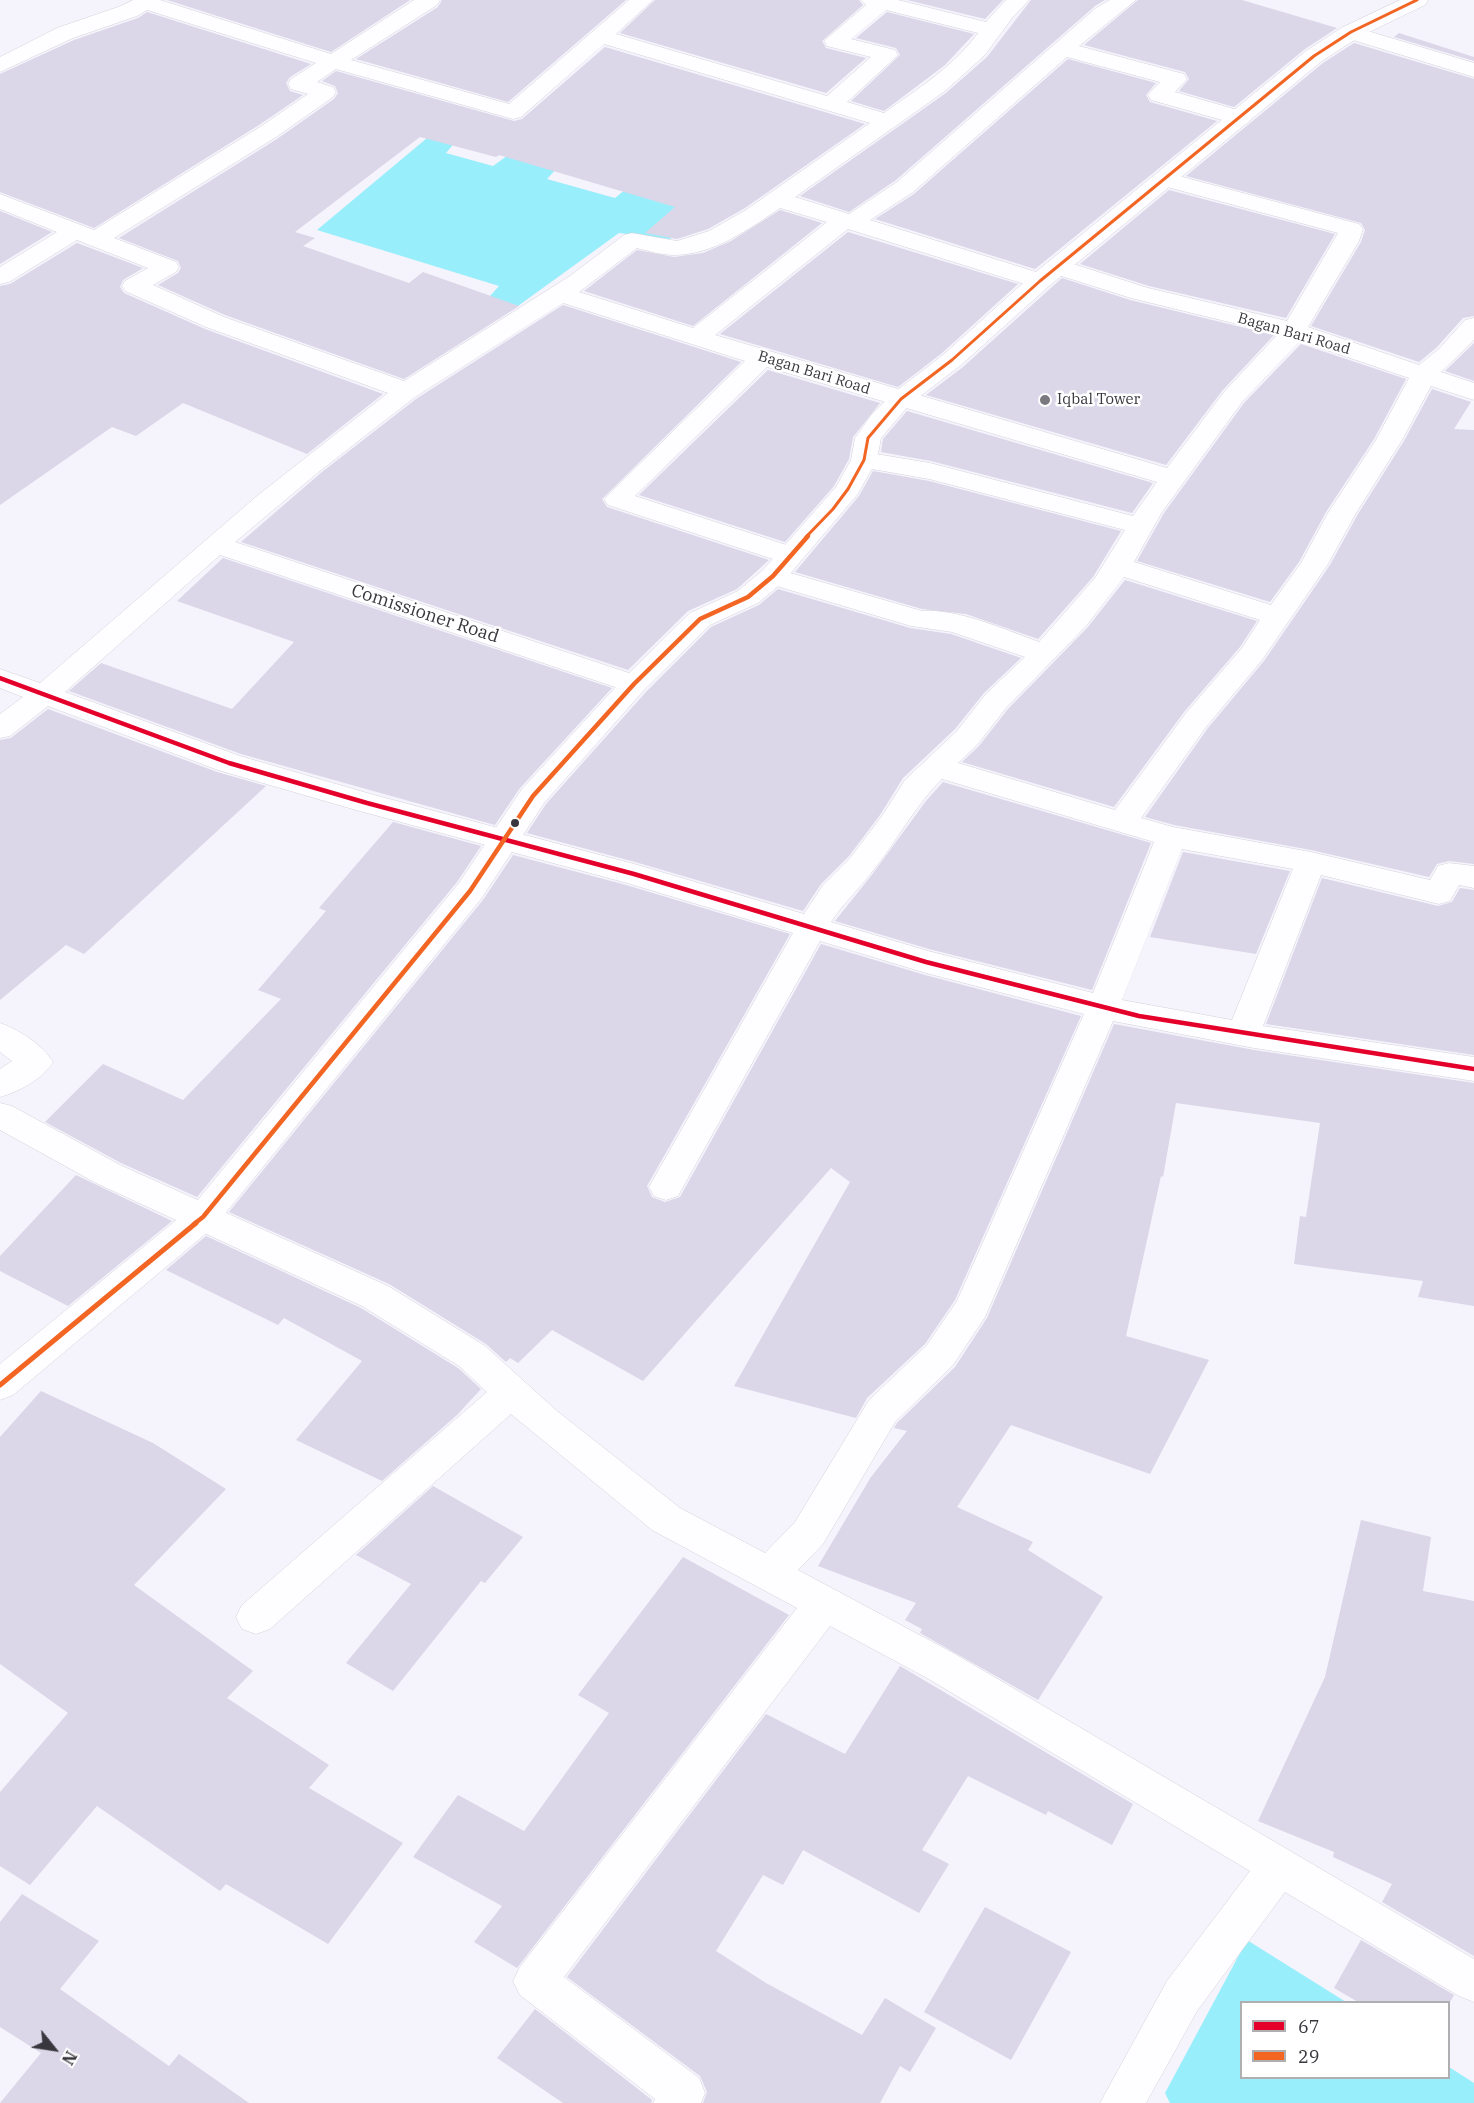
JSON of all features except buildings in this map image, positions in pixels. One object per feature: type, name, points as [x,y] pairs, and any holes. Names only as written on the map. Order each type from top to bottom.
[{"type":"street","points":[[0,277],[86,235],[229,157],[325,92],[299,84],[429,0]]},
{"type":"street","points":[[0,64],[65,33],[129,11],[146,1],[429,91],[513,112],[642,0]]},
{"type":"street","points":[[0,729],[44,696],[292,478],[407,391],[484,340],[561,294],[604,265],[632,240],[677,248],[711,238],[747,220],[888,121],[953,72],[977,50],[1004,13],[1018,0]]},
{"type":"street","points":[[696,338],[848,221],[905,187],[1104,13],[1125,0]]},
{"type":"street","points":[[0,1385],[203,1218],[470,891],[533,796],[578,749],[634,684],[700,619],[742,601],[781,566],[833,509],[848,489],[864,460],[868,438],[901,399],[952,360],[1049,274],[1314,56],[1351,32],[1415,0]]},
{"type":"street","points":[[831,104],[887,55],[835,41],[877,1],[992,30]]},
{"type":"street","points":[[1351,32],[1474,70]]},
{"type":"street","points":[[600,36],[888,121]]},
{"type":"street","points":[[1063,50],[1176,78],[1160,95],[1240,118]]},
{"type":"street","points":[[666,1187],[834,893],[862,864],[916,787],[967,738],[996,701],[1076,620],[1117,566],[1149,511],[1233,397],[1294,331],[1347,241],[1351,229],[1164,180]]},
{"type":"street","name":"Bagan Bari Road","points":[[777,200],[1049,274],[1140,293],[1294,331],[1474,392]]},
{"type":"street","points":[[0,201],[167,267],[134,286],[215,322],[407,391]]},
{"type":"street","name":"Bagan Bari Road","points":[[561,294],[762,358],[1173,478]]},
{"type":"street","points":[[1121,823],[1196,720],[1252,654],[1314,564],[1342,513],[1389,440],[1424,374],[1448,354],[1474,325]]},
{"type":"street","points":[[762,358],[617,499],[921,620],[929,617],[1043,654]]},
{"type":"street","points":[[864,460],[930,471],[1141,526]]},
{"type":"street","name":"Comissioner Road","points":[[216,544],[634,684]]},
{"type":"street","points":[[1117,566],[1277,616]]},
{"type":"street","points":[[0,678],[229,763],[613,867],[926,962],[1103,1007],[1243,1034],[1474,1068]]},
{"type":"street","points":[[937,766],[1172,837],[1311,862],[1439,893],[1449,873],[1474,877]]},
{"type":"street","points":[[770,1573],[809,1533],[882,1411],[940,1355],[972,1307],[1103,1007],[1172,837]]},
{"type":"street","points":[[1243,1034],[1311,862]]},
{"type":"street","points":[[0,1035],[36,1062],[0,1085]]},
{"type":"street","points":[[0,1115],[108,1174],[375,1296],[472,1356],[544,1422],[666,1519],[941,1666],[1474,1982]]},
{"type":"street","points":[[256,1617],[511,1392]]},
{"type":"street","points":[[675,2103],[683,2093],[535,1982],[824,1603]]},
{"type":"street","points":[[1122,2103],[1182,1996],[1279,1866]]},
{"type":"water","points":[[439,128],[463,133],[446,153],[493,166],[525,143],[573,151],[547,179],[615,198],[653,167],[707,227],[669,239],[619,233],[511,311],[482,305],[499,286],[317,230]]},
{"type":"water","points":[[1247,1940],[1344,2001],[1240,2001],[1240,2079],[1450,2079],[1450,2068],[1474,2083],[1474,2103],[1170,2103],[1165,2093]]},
{"type":"transit line","name":"29","points":[[0,1385],[203,1217],[470,891],[533,796],[634,684],[700,619],[748,597],[773,576],[848,489],[864,460],[868,438],[901,399],[952,360],[1040,281],[1314,56],[1351,32],[1417,0]]},
{"type":"transit line","name":"67","points":[[0,678],[229,763],[367,803],[634,874],[926,962],[1139,1016],[1474,1069]]},
{"type":"place","name":"Iqbal Tower","points":[[1045,400]]}]
